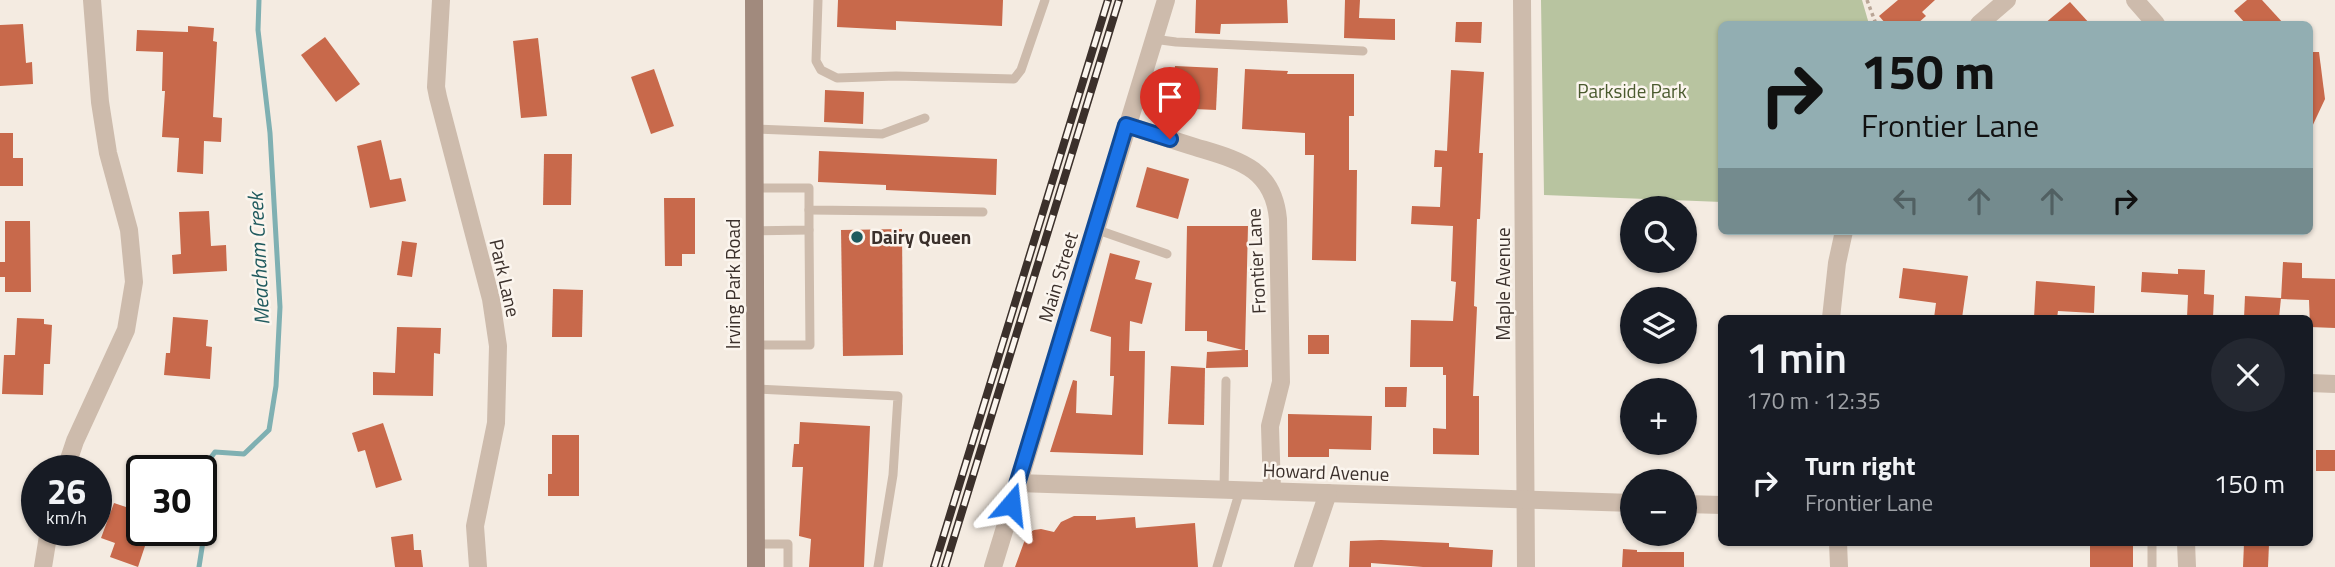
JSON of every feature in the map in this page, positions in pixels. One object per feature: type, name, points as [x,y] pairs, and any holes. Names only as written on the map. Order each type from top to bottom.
[{"type":"main road","name":"Irving Park Road","points":[[754,0],[756,567]]},
{"type":"street","points":[[70,455],[125,330],[134,282],[131,238],[108,153],[100,102],[92,0]]},
{"type":"street","name":"Park Lane","points":[[441,0],[436,87],[491,299],[498,346],[496,423],[475,526],[478,567]]},
{"type":"street","name":"Main Street","points":[[993,567],[1166,0]]},
{"type":"street","name":"Maple Avenue","points":[[1522,0],[1526,567]]},
{"type":"street","points":[[1982,21],[2007,0]]},
{"type":"street","points":[[2134,0],[2153,21]]},
{"type":"street","name":"Frontier Lane","points":[[1126,125],[1245,163],[1262,177],[1273,197],[1278,219],[1281,382],[1270,426],[1272,491]]},
{"type":"street","points":[[1831,315],[1843,235]]},
{"type":"street","points":[[2313,383],[2335,384]]},
{"type":"street","name":"Howard Avenue","points":[[1017,483],[1620,503]]},
{"type":"street","points":[[1304,567],[1328,493]]},
{"type":"street","points":[[1697,504],[1718,505]]},
{"type":"street","points":[[43,567],[46,546]]},
{"type":"street","points":[[1838,546],[1839,567]]},
{"type":"street","points":[[2186,546],[2187,567]]},
{"type":"lane","points":[[818,0],[816,61],[821,70],[837,78],[896,76],[1013,79],[1021,70],[1045,0]]},
{"type":"lane","points":[[1153,39],[1363,51]]},
{"type":"lane","points":[[753,129],[882,134],[925,118]]},
{"type":"lane","points":[[754,188],[809,188],[810,345],[755,345]]},
{"type":"lane","points":[[809,210],[983,212]]},
{"type":"lane","points":[[1095,229],[1167,254]]},
{"type":"lane","points":[[754,230],[809,230]]},
{"type":"lane","points":[[1217,567],[1232,490],[1226,381]]},
{"type":"lane","points":[[755,389],[898,397],[893,475],[878,567]]},
{"type":"lane","points":[[756,544],[788,544],[788,567]]},
{"type":"lane","points":[[2152,546],[2152,567]]},
{"type":"path","points":[[1867,0],[1875,21]]},
{"type":"green space","name":"Parkside Park","points":[[1541,0],[1862,0],[1868,21],[1718,21],[1718,202],[1697,201],[1697,196],[1620,198],[1544,195]]},
{"type":"building","points":[[838,0],[1003,0],[1002,26],[896,21],[896,30],[837,27]]},
{"type":"building","points":[[1196,0],[1287,0],[1288,23],[1221,24],[1220,34],[1195,33]]},
{"type":"building","points":[[1345,0],[1360,0],[1359,18],[1395,19],[1395,40],[1344,38]]},
{"type":"building","points":[[1898,0],[1935,0],[1922,12],[1926,16],[1920,21],[1883,21],[1879,16]]},
{"type":"building","points":[[2247,0],[2262,0],[2281,21],[2243,21],[2234,11]]},
{"type":"building","points":[[2070,2],[2087,21],[2048,21]]},
{"type":"building","points":[[1456,22],[1482,22],[1481,43],[1455,42]]},
{"type":"building","points":[[23,24],[26,63],[32,62],[33,84],[0,86],[0,25]]},
{"type":"building","points":[[188,26],[214,28],[213,41],[217,42],[213,117],[222,118],[221,142],[204,141],[203,174],[177,172],[179,138],[162,137],[165,91],[162,91],[163,52],[136,51],[137,30],[188,32]]},
{"type":"building","points":[[325,37],[360,84],[336,102],[301,55]]},
{"type":"building","points":[[538,38],[547,116],[521,118],[513,41]]},
{"type":"building","points":[[2313,52],[2319,52],[2325,99],[2313,125]]},
{"type":"building","points":[[1175,66],[1218,68],[1216,110],[1173,108]]},
{"type":"building","points":[[654,69],[674,126],[651,134],[631,77]]},
{"type":"building","points":[[1245,69],[1288,71],[1287,74],[1354,74],[1354,116],[1349,116],[1349,170],[1357,170],[1356,261],[1312,260],[1314,155],[1305,155],[1305,133],[1242,129]]},
{"type":"building","points":[[1451,70],[1484,72],[1479,153],[1483,153],[1480,219],[1477,219],[1474,306],[1477,307],[1473,396],[1479,396],[1479,455],[1433,454],[1433,428],[1446,429],[1446,375],[1443,375],[1443,367],[1410,367],[1411,320],[1453,321],[1456,282],[1451,281],[1453,226],[1411,224],[1412,206],[1440,207],[1442,167],[1434,167],[1435,150],[1447,151]]},
{"type":"building","points":[[825,90],[864,92],[863,124],[824,122]]},
{"type":"building","points":[[0,133],[13,133],[13,158],[23,158],[23,186],[0,186]]},
{"type":"building","points":[[381,140],[390,180],[401,178],[406,201],[370,208],[357,146]]},
{"type":"building","points":[[819,151],[997,159],[996,195],[886,190],[886,185],[818,182]]},
{"type":"building","points":[[544,154],[572,154],[571,205],[543,205]]},
{"type":"building","points":[[1147,167],[1189,179],[1178,219],[1136,207]]},
{"type":"building","points":[[664,198],[695,198],[695,254],[682,254],[682,266],[665,266]]},
{"type":"building","points":[[209,211],[211,246],[226,245],[227,271],[173,274],[172,255],[181,254],[179,212]]},
{"type":"building","points":[[5,221],[30,221],[31,292],[5,292],[5,277],[0,277],[0,262],[5,262]]},
{"type":"building","points":[[1187,226],[1248,226],[1245,350],[1248,350],[1248,367],[1206,368],[1207,352],[1243,350],[1207,341],[1207,331],[1185,331]]},
{"type":"building","points":[[902,229],[903,355],[843,356],[841,230]]},
{"type":"building","points":[[402,241],[417,243],[412,277],[397,275]]},
{"type":"building","points":[[1110,253],[1140,261],[1135,279],[1152,283],[1142,324],[1130,321],[1129,351],[1145,351],[1143,455],[1050,452],[1073,380],[1077,381],[1076,413],[1112,415],[1114,376],[1110,376],[1111,337],[1090,331]]},
{"type":"building","points":[[2283,262],[2302,263],[2302,278],[2335,279],[2335,328],[2313,327],[2309,300],[2281,299]]},
{"type":"building","points":[[1903,268],[1968,276],[1962,315],[1934,315],[1936,303],[1899,298]]},
{"type":"building","points":[[2178,269],[2205,270],[2204,294],[2214,295],[2213,315],[2187,315],[2188,295],[2141,292],[2142,272],[2178,274]]},
{"type":"building","points":[[2036,281],[2095,286],[2094,313],[2058,311],[2057,315],[2034,315]]},
{"type":"building","points":[[553,289],[583,290],[582,337],[552,337]]},
{"type":"building","points":[[2245,296],[2281,298],[2279,315],[2244,315]]},
{"type":"building","points":[[173,317],[208,320],[206,346],[212,347],[210,379],[164,375],[166,353],[170,353]]},
{"type":"building","points":[[17,318],[44,319],[44,324],[52,325],[50,364],[44,364],[43,395],[2,394],[4,355],[15,355]]},
{"type":"building","points":[[397,327],[441,328],[440,354],[434,353],[433,396],[373,395],[373,372],[395,373]]},
{"type":"building","points":[[1308,335],[1329,335],[1329,354],[1308,354]]},
{"type":"building","points":[[1171,366],[1205,368],[1204,425],[1168,424]]},
{"type":"building","points":[[1385,387],[1407,387],[1406,407],[1385,407]]},
{"type":"building","points":[[1288,414],[1372,416],[1371,450],[1329,449],[1329,457],[1288,457]]},
{"type":"building","points":[[800,422],[870,426],[864,567],[809,567],[811,539],[799,536],[803,467],[792,467],[794,444],[799,444]]},
{"type":"building","points":[[383,423],[402,480],[376,488],[365,450],[358,452],[352,433]]},
{"type":"building","points":[[552,435],[579,435],[579,496],[548,496],[548,474],[552,474]]},
{"type":"building","points":[[2316,450],[2335,450],[2335,471],[2316,471]]},
{"type":"building","points":[[114,503],[126,507],[126,546],[145,546],[138,567],[110,557],[115,543],[112,542]]},
{"type":"building","points":[[1074,516],[1096,516],[1096,520],[1135,517],[1136,528],[1195,523],[1198,567],[1015,567],[1027,534],[1041,529],[1054,532],[1061,522]]},
{"type":"building","points":[[413,534],[414,550],[421,550],[423,567],[395,567],[391,537]]},
{"type":"building","points":[[1350,541],[1449,543],[1449,547],[1493,550],[1492,567],[1423,567],[1371,563],[1371,567],[1349,567]]},
{"type":"building","points":[[2090,546],[2133,546],[2133,567],[2090,567]]},
{"type":"building","points":[[2244,546],[2269,546],[2268,567],[2243,567]]},
{"type":"building","points":[[1623,549],[1637,552],[1684,552],[1684,567],[1622,567]]},
{"type":"waterway","name":"Meacham Creek","points":[[213,455],[215,452],[244,454],[269,430],[276,386],[280,307],[270,133],[258,30],[259,0]]},
{"type":"waterway","name":"Meacham Creek","points":[[199,567],[202,546]]},
{"type":"railway","points":[[934,567],[1108,0]]},
{"type":"railway","points":[[945,567],[1119,0]]},
{"type":"place","name":"Dairy Queen","points":[[857,237]]},
{"type":"route","points":[[1011,504],[1126,125],[1170,139]]}]
